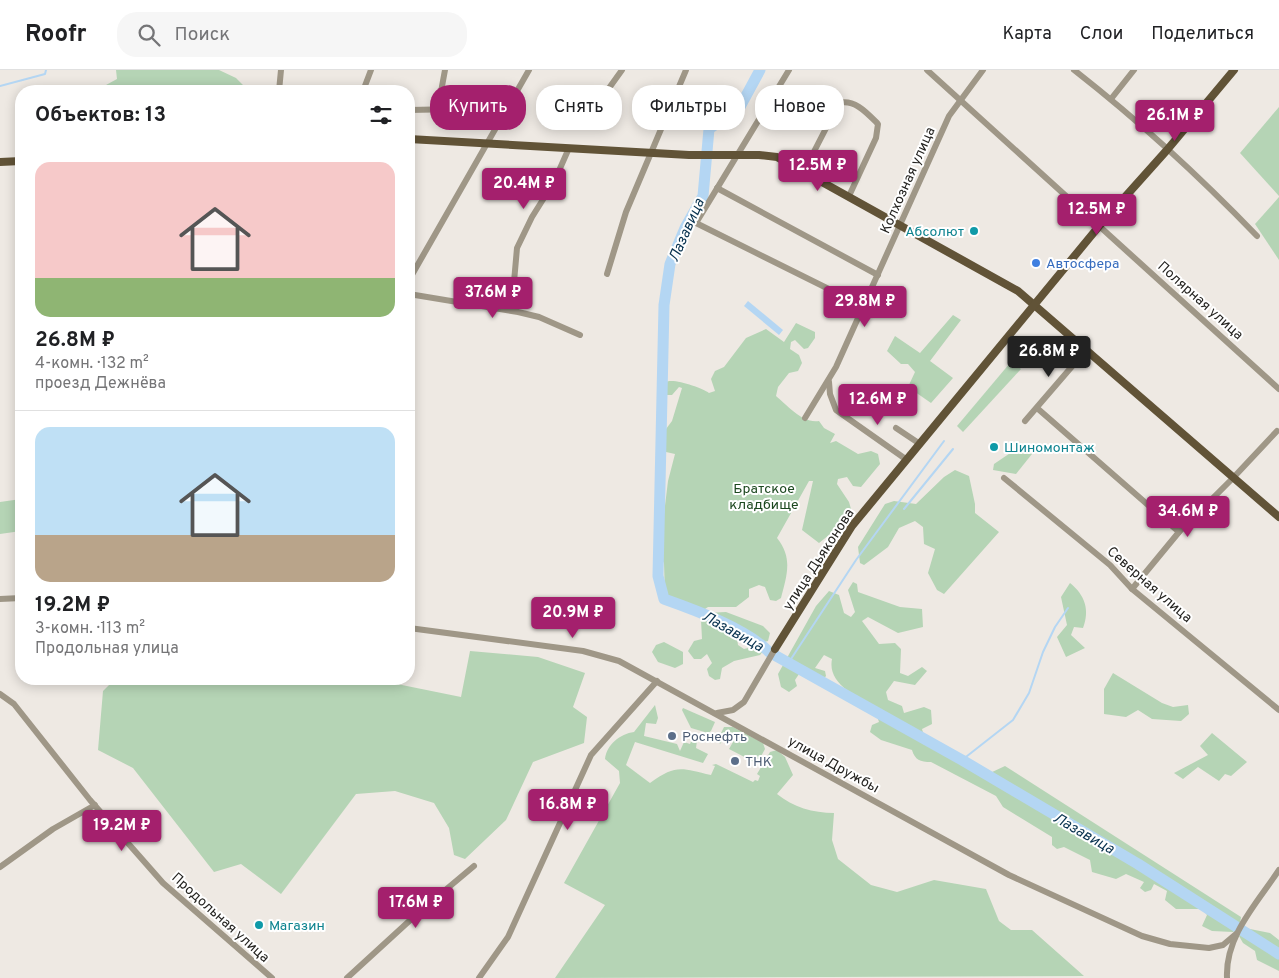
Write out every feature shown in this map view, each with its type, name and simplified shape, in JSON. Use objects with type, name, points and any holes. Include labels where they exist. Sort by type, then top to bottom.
[{"type":"main road","name":"улица Дьяконова","points":[[775,650],[852,526],[1100,225],[1167,150],[1234,70]]},
{"type":"main road","points":[[415,139],[689,155],[737,154],[777,157],[804,170],[900,226],[1018,290],[1279,517]]},
{"type":"main road","points":[[0,162],[15,161]]},
{"type":"street","points":[[280,85],[281,70]]},
{"type":"street","points":[[365,85],[371,70]]},
{"type":"street","points":[[442,85],[445,70]]},
{"type":"street","points":[[521,85],[529,70]]},
{"type":"street","points":[[611,85],[622,70]]},
{"type":"street","points":[[607,274],[626,212],[653,153],[686,70]]},
{"type":"street","points":[[789,70],[696,223],[864,306]]},
{"type":"street","name":"Полярная улица","points":[[927,70],[1279,388]]},
{"type":"street","name":"Колхозная улица","points":[[805,418],[829,380],[949,116],[983,70]]},
{"type":"street","points":[[1074,70],[1111,99],[1257,236]]},
{"type":"street","points":[[1111,99],[1134,70]]},
{"type":"street","points":[[804,170],[839,103],[846,102],[861,108],[878,124],[876,138],[849,196]]},
{"type":"street","points":[[415,110],[430,109]]},
{"type":"street","points":[[415,270],[496,130]]},
{"type":"street","points":[[514,282],[517,248],[532,217],[554,182],[569,148]]},
{"type":"street","points":[[717,188],[878,274]]},
{"type":"street","points":[[415,295],[539,317],[580,335]]},
{"type":"street","points":[[1025,421],[1088,349]]},
{"type":"street","points":[[829,380],[830,394],[836,410],[907,460]]},
{"type":"street","points":[[1037,408],[1179,532]]},
{"type":"street","points":[[896,428],[920,444]]},
{"type":"street","points":[[1132,589],[1179,532],[1234,478],[1277,431]]},
{"type":"street","name":"Северная улица","points":[[1004,478],[1110,565],[1132,589],[1279,710]]},
{"type":"street","points":[[0,599],[15,598]]},
{"type":"street","name":"улица Дружбы","points":[[415,629],[596,653],[619,661],[717,713],[1009,875],[1142,936],[1170,944],[1209,948],[1223,945],[1236,934]]},
{"type":"street","name":"улица Дьяконова","points":[[717,713],[733,710],[744,702],[775,650]]},
{"type":"street","points":[[478,978],[508,937],[591,755],[657,681]]},
{"type":"street","name":"Продольная улица","points":[[0,694],[14,704],[95,806],[163,883],[270,977]]},
{"type":"street","points":[[0,867],[53,829],[95,806]]},
{"type":"street","points":[[347,978],[418,913],[474,866]]},
{"type":"street","points":[[1227,978],[1229,953],[1236,934],[1279,870]]},
{"type":"green space","points":[[116,70],[219,70],[236,78],[243,85],[106,85],[117,79]]},
{"type":"green space","points":[[1279,107],[1279,196],[1240,153]]},
{"type":"green space","points":[[1279,197],[1279,260],[1255,224]]},
{"type":"green space","points":[[953,315],[961,320],[930,361],[953,378],[931,403],[908,387],[915,372],[908,364],[901,364],[887,351],[895,336],[920,353]]},
{"type":"green space","name":"Братское кладбище","points":[[796,323],[815,332],[815,338],[808,348],[804,349],[795,340],[791,342],[790,349],[799,355],[802,363],[798,371],[789,373],[778,387],[776,396],[801,417],[807,420],[819,421],[824,428],[835,434],[830,443],[836,441],[858,454],[871,451],[878,454],[880,464],[861,487],[853,486],[847,477],[838,479],[837,484],[849,502],[851,509],[829,535],[819,543],[802,530],[813,481],[809,481],[777,538],[782,545],[787,560],[787,574],[781,598],[776,601],[770,600],[765,587],[759,585],[749,589],[749,597],[736,607],[708,607],[702,611],[665,595],[664,563],[659,555],[668,481],[675,454],[666,452],[663,447],[666,429],[672,421],[682,388],[679,387],[672,395],[666,395],[664,388],[666,382],[675,381],[694,386],[709,393],[715,391],[711,379],[715,371],[724,367],[746,338],[766,329],[784,342]]},
{"type":"green space","points":[[1010,363],[1015,364],[1021,369],[963,432],[957,426]]},
{"type":"green space","points":[[1022,445],[1032,454],[1016,474],[993,470],[994,464]]},
{"type":"green space","points":[[955,470],[969,476],[975,513],[999,532],[944,594],[937,590],[928,573],[935,549],[924,544],[923,527],[915,521],[899,528],[888,547],[864,565],[860,563],[858,547],[885,504],[894,501],[916,504],[944,477]]},
{"type":"green space","points":[[15,500],[15,532],[0,534],[0,502]]},
{"type":"green space","points":[[853,582],[857,584],[858,592],[900,607],[922,609],[923,627],[898,633],[868,617],[862,621],[879,644],[895,643],[901,649],[900,673],[908,676],[922,667],[927,671],[915,685],[894,681],[886,692],[888,700],[902,706],[904,713],[924,707],[931,710],[932,724],[922,729],[924,736],[990,773],[1005,766],[1241,917],[1240,924],[1233,932],[1212,931],[1202,926],[1207,915],[1202,909],[1176,909],[1165,900],[1167,891],[1154,884],[1151,890],[1145,892],[1140,888],[1144,882],[1126,874],[1116,879],[1092,872],[1090,860],[1064,847],[1057,849],[1052,845],[1052,837],[1003,807],[996,796],[931,762],[919,760],[912,750],[881,740],[870,732],[872,725],[879,722],[874,707],[852,694],[839,682],[834,676],[832,659],[824,655],[815,668],[825,671],[826,676],[821,682],[799,674],[795,680],[797,686],[789,692],[781,687],[778,674],[816,606],[829,591],[839,595],[844,613],[851,617],[855,612],[848,590]]},
{"type":"green space","points":[[1070,583],[1083,598],[1086,609],[1083,628],[1074,627],[1071,635],[1085,648],[1066,657],[1057,637],[1067,625],[1061,597]]},
{"type":"green space","points":[[726,612],[763,626],[770,633],[768,641],[764,642],[743,632],[737,638],[738,645],[744,649],[760,645],[763,651],[760,655],[734,661],[722,668],[720,679],[715,680],[709,676],[707,669],[712,663],[707,654],[701,659],[694,659],[688,651],[694,641],[702,639],[701,620],[706,613]]},
{"type":"green space","points":[[664,642],[683,652],[683,664],[675,668],[658,662],[652,652],[656,645]]},
{"type":"green space","points":[[470,651],[538,657],[585,673],[573,707],[587,717],[584,743],[533,762],[506,820],[465,859],[454,855],[449,828],[434,803],[395,791],[356,794],[281,894],[241,864],[214,872],[133,768],[98,750],[103,691],[109,685],[402,685],[461,697]]},
{"type":"green space","points":[[1113,673],[1162,703],[1173,707],[1188,705],[1189,714],[1181,721],[1152,719],[1138,710],[1126,717],[1104,714],[1104,689]]},
{"type":"green space","points":[[655,705],[658,718],[656,724],[646,723],[644,736],[677,744],[680,751],[684,742],[690,744],[692,739],[697,741],[696,748],[708,754],[703,763],[635,742],[626,765],[650,783],[666,773],[679,769],[711,775],[715,766],[712,765],[716,764],[753,782],[755,780],[758,781],[760,776],[757,774],[770,752],[777,750],[785,757],[793,775],[777,794],[804,808],[818,812],[834,813],[832,840],[838,859],[871,885],[897,892],[934,880],[986,889],[999,921],[1011,930],[1032,930],[1084,976],[555,978],[605,905],[564,883],[620,783],[619,771],[605,759],[606,754],[611,744],[619,737],[634,732]]},
{"type":"green space","points":[[683,708],[715,722],[711,731],[708,733],[691,728],[682,710]]},
{"type":"green space","points":[[724,727],[733,727],[763,743],[765,749],[759,760],[754,762],[729,749],[733,742],[724,738],[720,744],[718,739]]},
{"type":"green space","points":[[1212,733],[1247,762],[1231,776],[1225,774],[1219,781],[1198,767],[1183,779],[1174,773],[1208,755],[1200,746]]},
{"type":"green space","points":[[1245,928],[1270,933],[1279,940],[1279,971],[1257,960],[1255,951],[1243,943],[1239,936]]},
{"type":"water","points":[[748,301],[783,330],[779,335],[744,306]]},
{"type":"waterway","points":[[0,86],[45,74],[46,70]]},
{"type":"waterway","name":"Лазавица","points":[[760,70],[740,107],[709,129],[703,196],[685,228],[670,264],[664,305],[658,576],[664,599],[720,621],[748,636],[769,652],[962,760],[1138,864],[1279,954]]},
{"type":"waterway","points":[[789,662],[856,560],[944,441]]},
{"type":"waterway","points":[[904,509],[953,449]]},
{"type":"waterway","points":[[962,760],[1013,720],[1029,693],[1043,652],[1055,627],[1068,608]]},
{"type":"place","name":"Абсолют","points":[[974,231]]},
{"type":"place","name":"Автосфера","points":[[1036,263]]},
{"type":"place","name":"Шиномонтаж","points":[[994,447]]},
{"type":"place","name":"Роснефть","points":[[672,736]]},
{"type":"place","name":"ТНК","points":[[735,761]]},
{"type":"place","name":"Магазин","points":[[259,925]]}]
